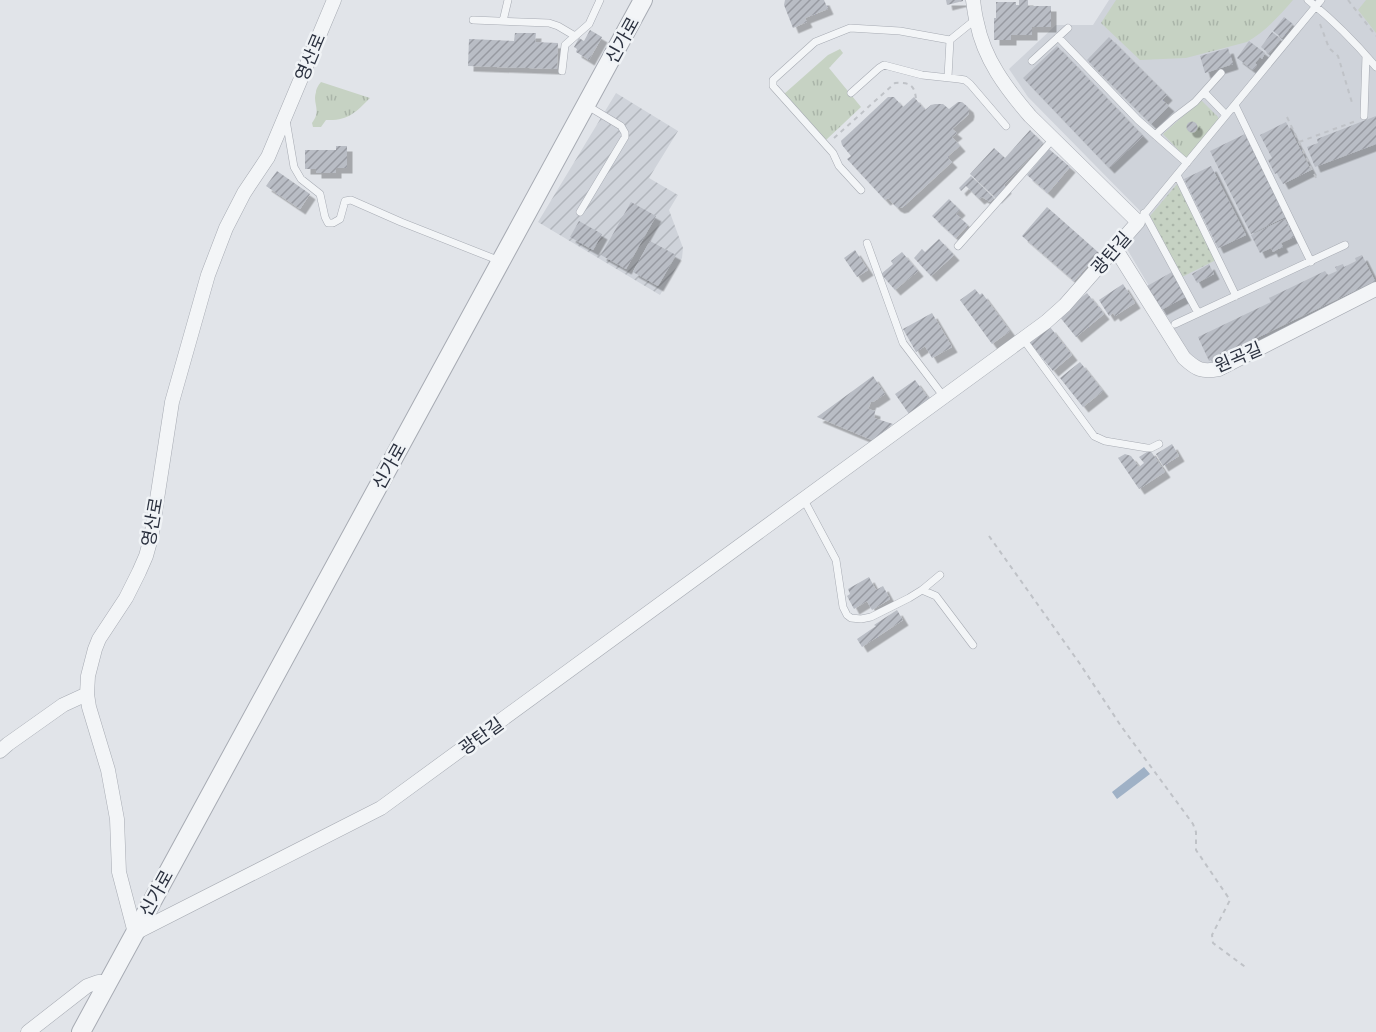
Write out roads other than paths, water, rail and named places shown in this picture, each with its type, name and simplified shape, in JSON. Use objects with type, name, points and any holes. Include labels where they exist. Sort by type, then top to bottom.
[{"type":"street","name":"영산로","points":[[135,933],[119,872],[117,819],[108,770],[89,707],[87,694],[90,665],[99,639],[126,598],[146,556],[151,538],[172,402],[208,275],[226,228],[244,193],[268,157],[334,0]]},
{"type":"street","name":"신가로","points":[[81,1032],[643,0]]},
{"type":"street","name":"광탄길","points":[[135,933],[381,808],[1023,339],[1065,305],[1141,217],[1053,139],[1030,116],[1002,80],[991,63],[982,40],[973,0]]},
{"type":"street","name":"원곡길","points":[[1115,248],[1184,358],[1192,366],[1201,370],[1220,369],[1376,289]]},
{"type":"street","points":[[0,751],[63,705],[87,694]]},
{"type":"street","points":[[28,1032],[87,986],[98,982],[108,982]]},
{"type":"lane","points":[[503,21],[508,0]]},
{"type":"lane","points":[[562,71],[565,45],[589,24],[600,0]]},
{"type":"lane","points":[[1308,0],[1315,8],[1333,20],[1376,67]]},
{"type":"lane","points":[[1198,314],[1141,217],[1321,0]]},
{"type":"lane","points":[[948,77],[950,40],[976,19]]},
{"type":"lane","points":[[473,20],[549,23],[575,36]]},
{"type":"lane","points":[[861,190],[839,166],[833,153],[773,86],[773,80],[815,42],[850,28],[900,31],[950,40]]},
{"type":"lane","points":[[1032,61],[1068,28]]},
{"type":"lane","points":[[1058,37],[1134,115],[1186,163]]},
{"type":"lane","points":[[1361,118],[1366,56]]},
{"type":"lane","points":[[851,93],[884,65],[922,75],[963,80],[970,84],[1006,126]]},
{"type":"lane","points":[[1155,135],[1195,102],[1221,73]]},
{"type":"lane","points":[[1203,92],[1226,115]]},
{"type":"lane","points":[[580,212],[625,137],[621,126],[586,105]]},
{"type":"lane","points":[[1235,105],[1311,262]]},
{"type":"lane","points":[[285,115],[294,167],[302,179],[320,194],[328,223],[340,219],[345,201],[351,200],[501,261]]},
{"type":"lane","points":[[958,246],[1053,139]]},
{"type":"lane","points":[[1177,174],[1236,296]]},
{"type":"lane","points":[[867,243],[903,343],[944,397]]},
{"type":"lane","points":[[1175,324],[1345,245]]},
{"type":"lane","points":[[1023,339],[1094,436],[1101,440],[1147,448],[1159,444]]},
{"type":"lane","points":[[804,500],[836,560],[843,607],[851,618],[871,617],[909,598],[940,575]]},
{"type":"lane","points":[[922,590],[936,596],[973,645]]},
{"type":"water","points":[[1144,767],[1150,774],[1117,799],[1112,792]]}]
